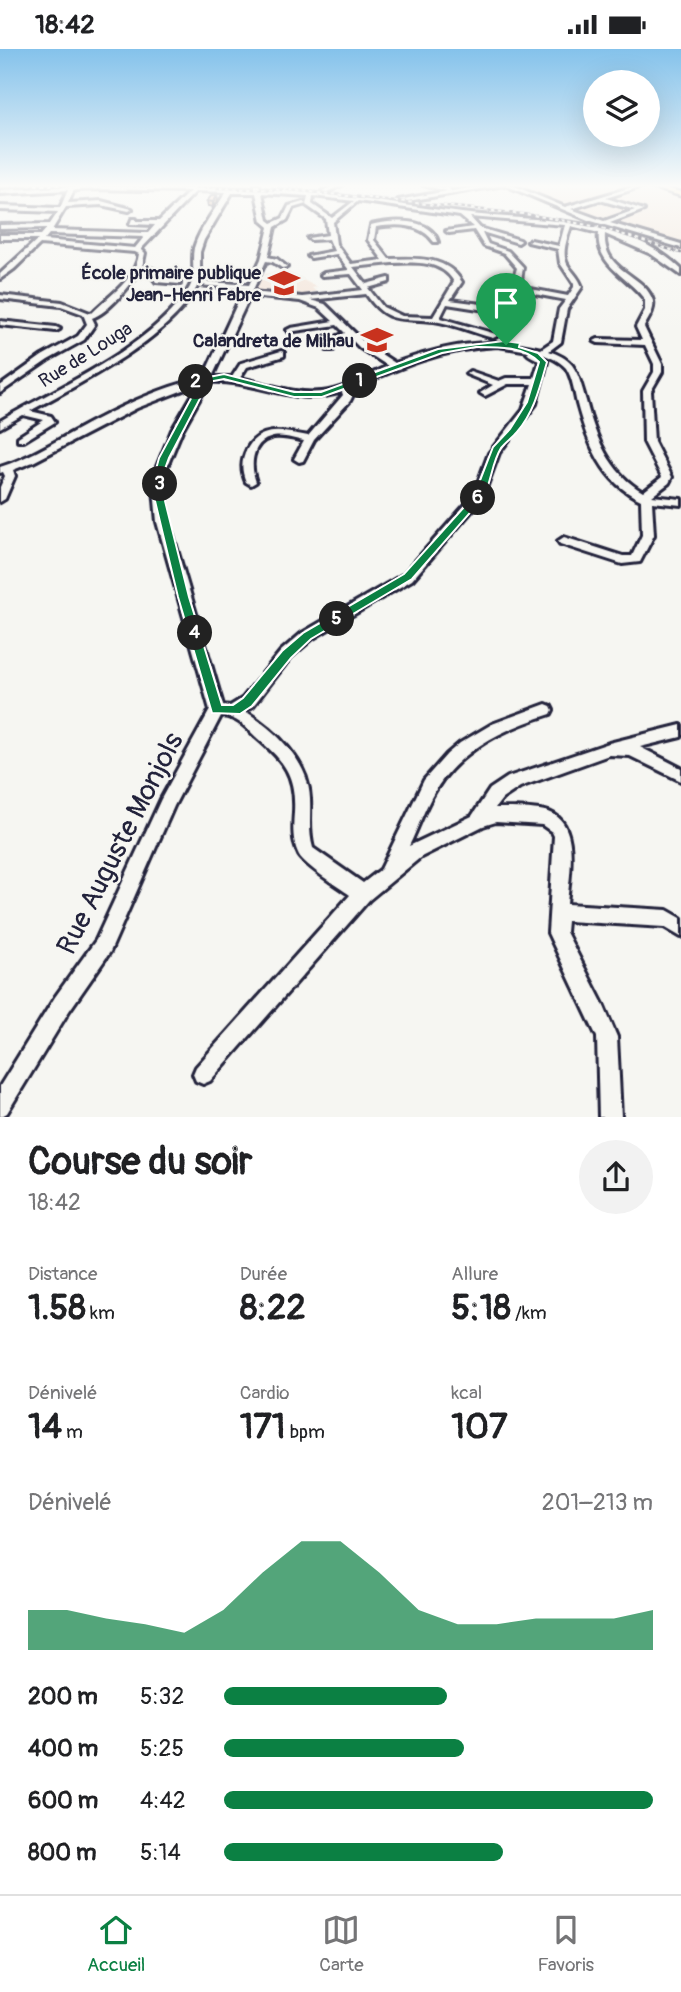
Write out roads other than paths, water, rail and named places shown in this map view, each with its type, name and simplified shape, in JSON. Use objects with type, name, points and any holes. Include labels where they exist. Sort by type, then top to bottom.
[{"type":"street","points":[[0,237],[32,235]]},
{"type":"street","points":[[0,277],[44,235]]},
{"type":"street","points":[[1,297],[69,306],[89,316],[96,314],[132,278],[142,259],[142,253],[136,250],[92,247],[72,250],[73,246],[47,235]]},
{"type":"street","points":[[132,235],[148,235]]},
{"type":"street","points":[[136,250],[148,235]]},
{"type":"street","points":[[204,235],[198,248],[196,283],[305,300],[327,309],[373,354],[394,366]]},
{"type":"street","points":[[0,499],[10,476],[4,469],[35,458],[90,427],[196,387],[213,375],[241,303],[250,291],[264,259],[270,235]]},
{"type":"street","points":[[371,235],[371,240],[387,261]]},
{"type":"street","points":[[431,235],[436,241]]},
{"type":"street","points":[[446,302],[498,310],[508,309],[521,268],[506,252],[485,245],[481,235]]},
{"type":"street","points":[[497,235],[518,241]]},
{"type":"street","points":[[542,351],[557,342],[560,317],[568,298],[579,283],[562,262],[561,248],[565,235]]},
{"type":"street","points":[[601,235],[603,246],[614,268],[649,300],[649,310],[640,327],[658,364],[658,372],[647,391],[649,442],[667,477],[645,498]]},
{"type":"street","points":[[618,235],[669,261],[681,273]]},
{"type":"street","points":[[637,235],[681,246]]},
{"type":"street","points":[[311,238],[330,237],[380,309],[390,315],[416,320],[436,320],[491,341],[542,351],[570,367],[601,456],[624,488],[645,498],[681,502]]},
{"type":"street","points":[[531,242],[561,248]]},
{"type":"street","points":[[311,256],[338,252]]},
{"type":"street","points":[[264,259],[275,260],[284,267]]},
{"type":"street","points":[[324,275],[387,261],[422,261],[452,271],[458,282],[436,320]]},
{"type":"street","points":[[137,269],[151,270],[159,280],[177,282]]},
{"type":"street","points":[[0,270],[9,270]]},
{"type":"street","points":[[298,309],[305,300],[365,289],[386,280]]},
{"type":"street","name":"Rue de Louga","points":[[0,425],[98,369],[139,341],[178,307],[196,283]]},
{"type":"street","points":[[516,288],[568,298]]},
{"type":"street","points":[[0,390],[45,358],[81,338],[90,327],[89,316]]},
{"type":"street","points":[[291,330],[339,322]]},
{"type":"street","points":[[0,323],[56,329]]},
{"type":"street","points":[[0,330],[10,324]]},
{"type":"street","points":[[330,348],[329,343],[350,334]]},
{"type":"street","points":[[213,375],[303,395],[322,395],[394,366],[441,351],[491,341]]},
{"type":"street","points":[[598,341],[647,343]]},
{"type":"street","points":[[196,387],[164,458],[159,489],[163,522],[217,710],[236,710],[248,702],[286,655],[307,636],[408,577],[478,497],[498,447],[525,415],[543,360],[536,354],[510,345]]},
{"type":"street","points":[[236,378],[244,365],[281,354]]},
{"type":"street","points":[[470,374],[499,384]]},
{"type":"street","points":[[485,393],[499,384],[514,380],[538,381]]},
{"type":"street","points":[[299,459],[310,439],[345,401],[348,395],[343,388]]},
{"type":"street","points":[[21,412],[48,418],[50,422],[21,439]]},
{"type":"street","points":[[251,482],[246,472],[254,442],[271,433],[310,439]]},
{"type":"street","points":[[564,541],[622,560],[636,559],[648,535],[645,498]]},
{"type":"street","name":"Rue Auguste Monjols","points":[[0,1106],[62,1004],[103,946],[167,804],[217,710]]},
{"type":"street","points":[[236,710],[289,756],[295,767],[303,799],[302,842],[307,853],[363,894]]},
{"type":"street","points":[[380,880],[402,848],[430,784],[445,765],[461,749],[496,730],[521,717],[547,710]]},
{"type":"street","points":[[478,821],[496,794],[514,782],[609,749],[681,731]]},
{"type":"street","points":[[609,749],[632,750],[681,775]]},
{"type":"street","points":[[203,1074],[363,894],[415,852],[496,815],[545,818],[558,827],[562,836],[557,933],[607,1037],[610,1117]]},
{"type":"street","points":[[559,912],[655,917],[667,919],[681,928]]},
{"type":"railway","points":[[624,235],[681,253]]},
{"type":"place","name":"École primaire publique Jean-Henri Fabre","points":[[284,283]]},
{"type":"place","name":"Calandreta de Milhau","points":[[377,340]]}]
